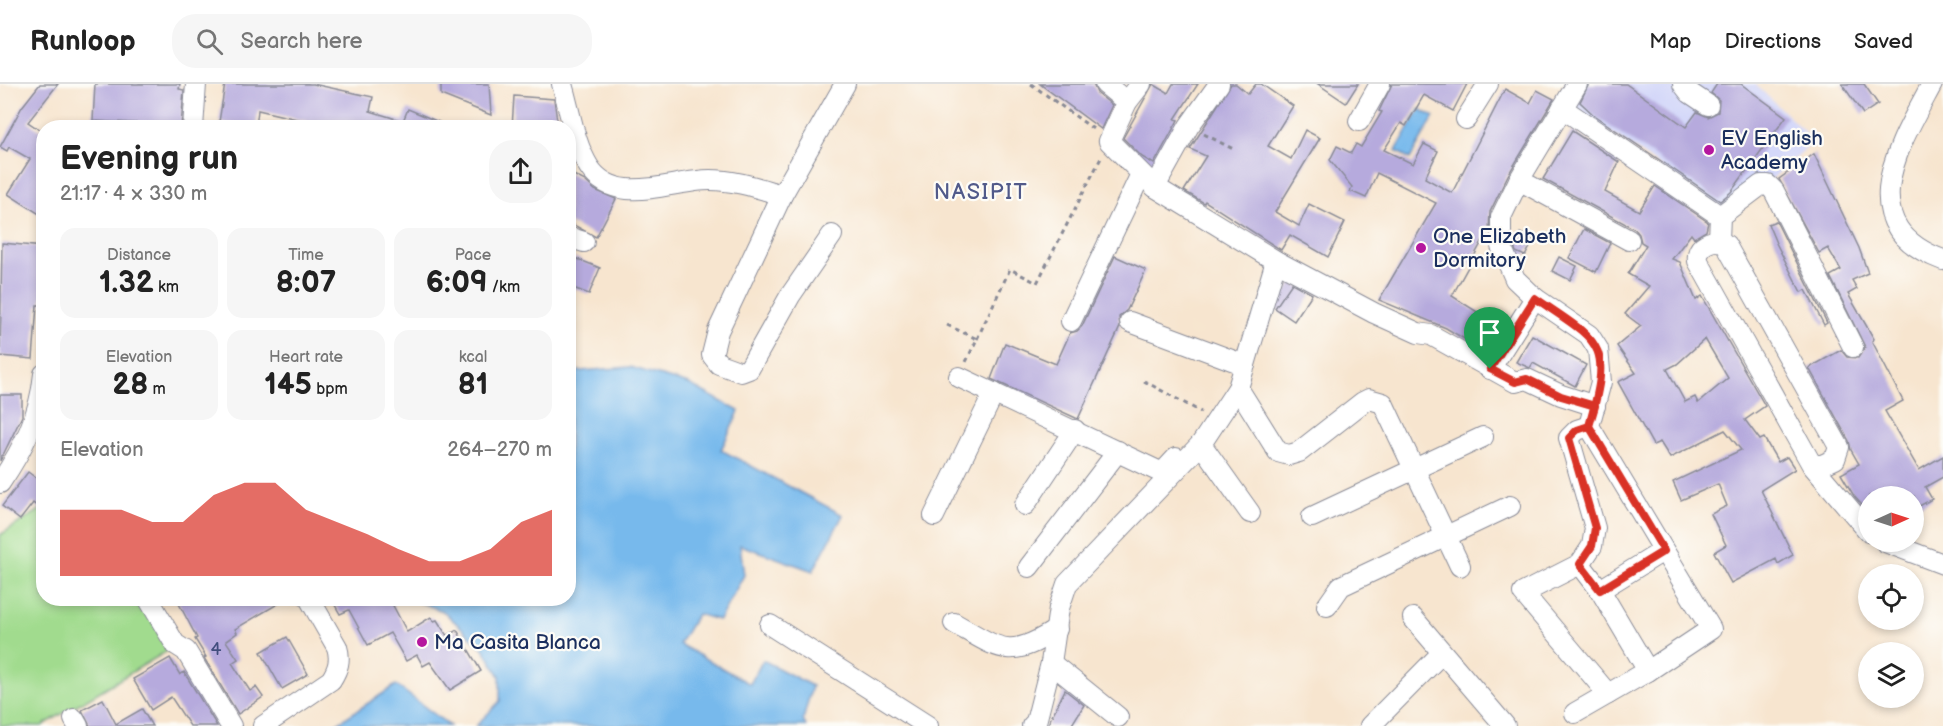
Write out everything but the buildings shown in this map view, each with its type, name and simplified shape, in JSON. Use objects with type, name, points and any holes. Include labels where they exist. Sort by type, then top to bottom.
[{"type":"street","points":[[194,120],[196,84]]},
{"type":"street","points":[[562,84],[572,120]]},
{"type":"street","points":[[832,235],[790,296],[749,369],[741,372],[719,364],[712,355],[718,331],[782,195],[845,84]]},
{"type":"street","points":[[1105,84],[1128,102]]},
{"type":"street","points":[[1140,84],[1128,102],[1109,141],[1148,180],[1276,261],[1374,313],[1418,333],[1431,335],[1515,382],[1527,379],[1561,396],[1595,406]]},
{"type":"street","points":[[1359,122],[1380,84]]},
{"type":"street","points":[[1466,119],[1488,84]]},
{"type":"street","points":[[1575,713],[1711,629],[1589,426],[1601,382],[1598,349],[1589,335],[1535,298],[1515,279],[1501,246],[1500,217],[1519,180],[1577,84]]},
{"type":"street","points":[[1683,84],[1690,93],[1708,105]]},
{"type":"street","points":[[1932,84],[1898,148],[1889,185],[1889,210],[1903,236],[1925,253],[1943,260]]},
{"type":"street","points":[[1071,321],[1148,180],[1189,126],[1217,94]]},
{"type":"street","points":[[1562,108],[1720,216]]},
{"type":"street","points":[[576,133],[590,167],[606,184],[626,189],[643,189],[711,180],[741,183],[782,195]]},
{"type":"street","points":[[1519,180],[1629,240]]},
{"type":"street","points":[[1720,216],[1761,186],[1768,185],[1774,191],[1853,347]]},
{"type":"street","points":[[1719,240],[1720,216]]},
{"type":"street","points":[[1719,240],[1702,246],[1697,254],[1698,261],[1812,465],[1858,519]]},
{"type":"street","points":[[1719,240],[1726,245],[1839,447],[1835,459],[1822,465],[1812,465]]},
{"type":"street","points":[[1032,726],[1036,722],[1051,663],[1059,608],[1067,584],[1210,432],[1238,388],[1276,261]]},
{"type":"street","points":[[1490,369],[1535,298]]},
{"type":"street","points":[[1130,322],[1245,365]]},
{"type":"street","points":[[959,377],[1161,471],[1197,437],[1210,432]]},
{"type":"street","points":[[1238,388],[1278,452],[1288,456],[1299,452],[1363,402],[1369,399],[1383,403],[1460,566]]},
{"type":"street","points":[[934,516],[994,393]]},
{"type":"street","points":[[0,483],[19,455],[32,428],[36,410]]},
{"type":"street","points":[[1589,426],[1577,430],[1569,438],[1595,528],[1592,546],[1580,564],[1523,592],[1608,694]]},
{"type":"street","points":[[1025,505],[1075,430]]},
{"type":"street","points":[[1210,432],[1250,513]]},
{"type":"street","points":[[1312,518],[1484,437]]},
{"type":"street","points":[[1029,567],[1118,451]]},
{"type":"street","points":[[1327,606],[1341,586],[1510,506]]},
{"type":"street","points":[[1600,590],[1664,551]]},
{"type":"street","points":[[1911,552],[1943,564]]},
{"type":"street","points":[[1580,564],[1600,590],[1648,670]]},
{"type":"street","points":[[153,606],[175,644],[186,651],[231,726]]},
{"type":"street","points":[[263,726],[332,680],[338,669],[340,656],[337,647],[314,606]]},
{"type":"street","points":[[1413,618],[1504,726]]},
{"type":"street","points":[[954,623],[998,648],[1015,650],[1057,629]]},
{"type":"street","points":[[770,625],[928,726]]},
{"type":"street","points":[[1370,726],[1441,654]]},
{"type":"street","points":[[1051,663],[1118,717]]},
{"type":"path","points":[[959,377],[1010,269],[1037,284],[1109,141],[1031,84]]},
{"type":"path","points":[[1189,126],[1235,150]]},
{"type":"path","points":[[947,325],[977,339]]},
{"type":"path","points":[[1144,381],[1210,432]]},
{"type":"shaded area","points":[[1579,84],[1755,84],[1814,141],[1732,215],[1566,102]]},
{"type":"green space","points":[[36,512],[36,606],[143,606],[169,650],[42,726],[0,726],[0,535]]},
{"type":"water","points":[[1420,109],[1434,117],[1410,159],[1396,151]]},
{"type":"water","points":[[630,367],[689,384],[739,411],[721,450],[843,515],[813,571],[740,545],[744,575],[719,620],[697,614],[679,644],[750,684],[763,660],[812,686],[803,720],[806,726],[476,726],[500,701],[500,676],[483,648],[443,611],[430,606],[576,606],[576,371]]},
{"type":"water","points":[[396,685],[450,726],[333,726]]},
{"type":"place","name":"EV English Academy","points":[[1709,150]]},
{"type":"place","name":"One Elizabeth Dormitory","points":[[1421,248]]},
{"type":"place","name":"Ma Casita Blanca","points":[[422,642]]},
{"type":"district","name":"NASIPIT","points":[[981,192]]},
{"type":"route","points":[[1490,369],[1515,382],[1527,379],[1561,396],[1595,406],[1589,426],[1577,430],[1569,438],[1595,528],[1592,546],[1580,564],[1600,590],[1664,551],[1589,426],[1595,406],[1601,382],[1598,349],[1589,335],[1535,298],[1490,369]]}]
